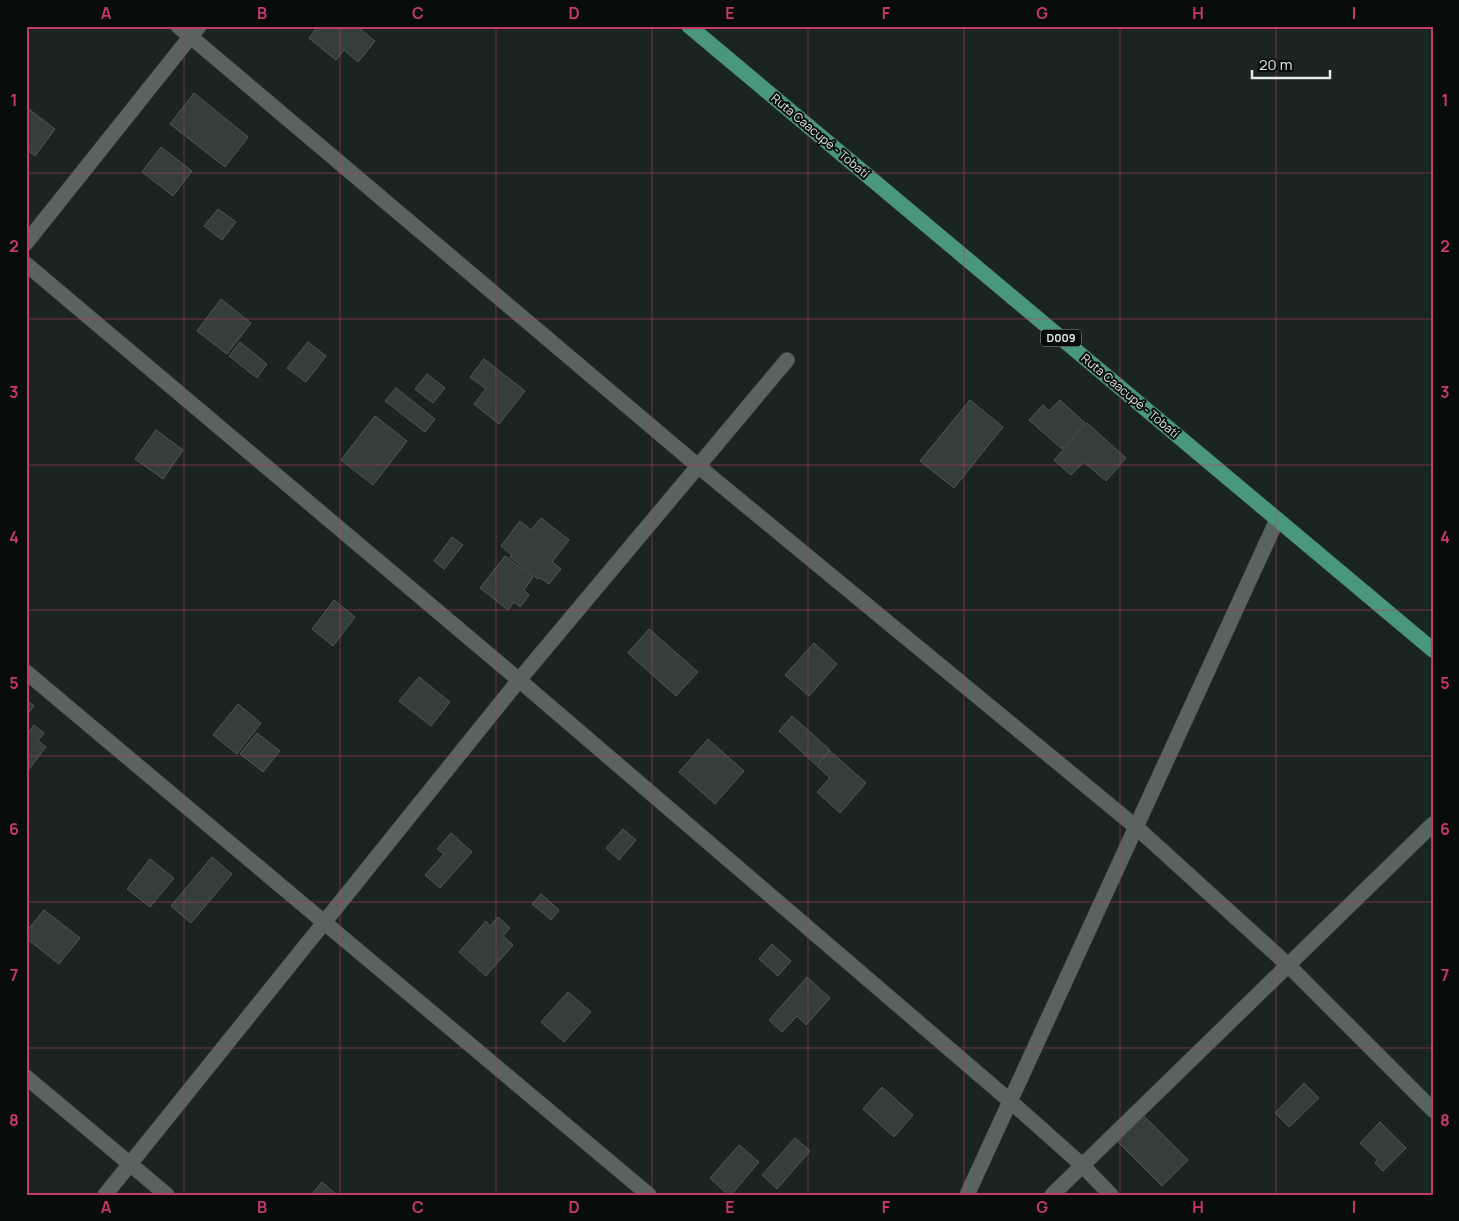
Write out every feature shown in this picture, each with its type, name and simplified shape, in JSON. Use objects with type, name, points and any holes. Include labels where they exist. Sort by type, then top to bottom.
[{"type":"main road","name":"Ruta Caacupé - Tobatí","points":[[689,26],[1433,650]]},
{"type":"street","points":[[178,26],[195,32],[698,466],[1136,827],[1288,965],[1433,1110]]},
{"type":"street","points":[[26,243],[195,32]]},
{"type":"street","points":[[26,264],[519,680],[1010,1101],[1082,1165],[1112,1195]]},
{"type":"street","points":[[105,1195],[519,680],[787,360]]},
{"type":"street","points":[[967,1195],[1277,520]]},
{"type":"street","points":[[26,672],[649,1195]]},
{"type":"street","points":[[1052,1195],[1433,824]]},
{"type":"street","points":[[26,1077],[167,1195]]},
{"type":"building","points":[[318,26],[364,26],[361,30],[375,41],[358,62],[344,50],[336,60],[309,38]]},
{"type":"building","points":[[194,93],[248,137],[225,167],[170,124]]},
{"type":"building","points":[[26,107],[55,129],[35,156],[26,149]]},
{"type":"building","points":[[161,147],[192,171],[173,196],[142,172]]},
{"type":"building","points":[[218,209],[236,222],[222,240],[204,226]]},
{"type":"building","points":[[221,299],[251,323],[227,354],[197,331]]},
{"type":"building","points":[[240,342],[267,364],[257,378],[229,356]]},
{"type":"building","points":[[308,342],[326,356],[306,382],[287,368]]},
{"type":"building","points":[[484,359],[525,391],[499,424],[474,404],[486,389],[470,377]]},
{"type":"building","points":[[427,374],[445,388],[433,403],[415,389]]},
{"type":"building","points":[[396,388],[435,419],[425,432],[385,401]]},
{"type":"building","points":[[970,400],[1003,427],[954,488],[920,461]]},
{"type":"building","points":[[1060,400],[1085,423],[1062,449],[1029,420],[1043,405],[1049,411]]},
{"type":"building","points":[[375,416],[407,441],[373,485],[341,460]]},
{"type":"building","points":[[1087,423],[1126,458],[1106,481],[1084,462],[1071,475],[1054,460]]},
{"type":"building","points":[[156,430],[183,450],[163,479],[135,459]]},
{"type":"building","points":[[541,518],[569,540],[552,562],[561,569],[549,584],[540,578],[538,579],[510,557],[512,555],[501,546],[520,521],[531,530]]},
{"type":"building","points":[[452,537],[463,545],[444,569],[434,561]]},
{"type":"building","points":[[505,556],[533,577],[524,590],[529,595],[520,607],[514,602],[508,610],[480,588]]},
{"type":"building","points":[[334,600],[355,617],[333,646],[312,629]]},
{"type":"building","points":[[649,629],[698,672],[676,696],[628,653]]},
{"type":"building","points":[[814,643],[837,664],[809,696],[785,675]]},
{"type":"building","points":[[419,677],[450,702],[431,726],[399,701]]},
{"type":"building","points":[[26,699],[34,706],[26,716]]},
{"type":"building","points":[[238,704],[261,723],[237,754],[213,735]]},
{"type":"building","points":[[792,716],[830,750],[816,765],[779,731]]},
{"type":"building","points":[[34,725],[44,733],[38,741],[46,747],[26,773],[26,732],[28,733]]},
{"type":"building","points":[[257,733],[280,751],[263,772],[240,754]]},
{"type":"building","points":[[708,739],[744,771],[715,804],[679,772]]},
{"type":"building","points":[[830,751],[866,783],[840,813],[817,792],[830,778],[817,766]]},
{"type":"building","points":[[623,829],[636,840],[619,860],[606,848]]},
{"type":"building","points":[[451,833],[472,852],[440,888],[425,875],[444,854],[437,849]]},
{"type":"building","points":[[212,857],[232,874],[191,923],[171,906]]},
{"type":"building","points":[[150,859],[174,878],[150,907],[127,889]]},
{"type":"building","points":[[541,894],[559,910],[551,920],[532,904]]},
{"type":"building","points":[[44,910],[80,938],[59,964],[26,938],[26,932]]},
{"type":"building","points":[[498,917],[510,928],[503,936],[513,945],[486,976],[459,952],[486,921],[490,926]]},
{"type":"building","points":[[772,944],[791,961],[778,976],[759,959]]},
{"type":"building","points":[[807,977],[830,998],[806,1025],[797,1016],[782,1032],[769,1020]]},
{"type":"building","points":[[568,992],[591,1012],[564,1042],[541,1022]]},
{"type":"building","points":[[1304,1083],[1319,1098],[1289,1127],[1275,1113]]},
{"type":"building","points":[[882,1087],[913,1115],[894,1137],[863,1109]]},
{"type":"building","points":[[1142,1114],[1188,1160],[1162,1186],[1116,1140]]},
{"type":"building","points":[[1380,1122],[1406,1148],[1383,1171],[1375,1163],[1378,1160],[1360,1143]]},
{"type":"building","points":[[795,1138],[810,1151],[777,1189],[762,1175]]},
{"type":"building","points":[[739,1145],[759,1162],[731,1195],[728,1195],[710,1178]]},
{"type":"building","points":[[322,1182],[336,1194],[336,1195],[311,1195]]}]
